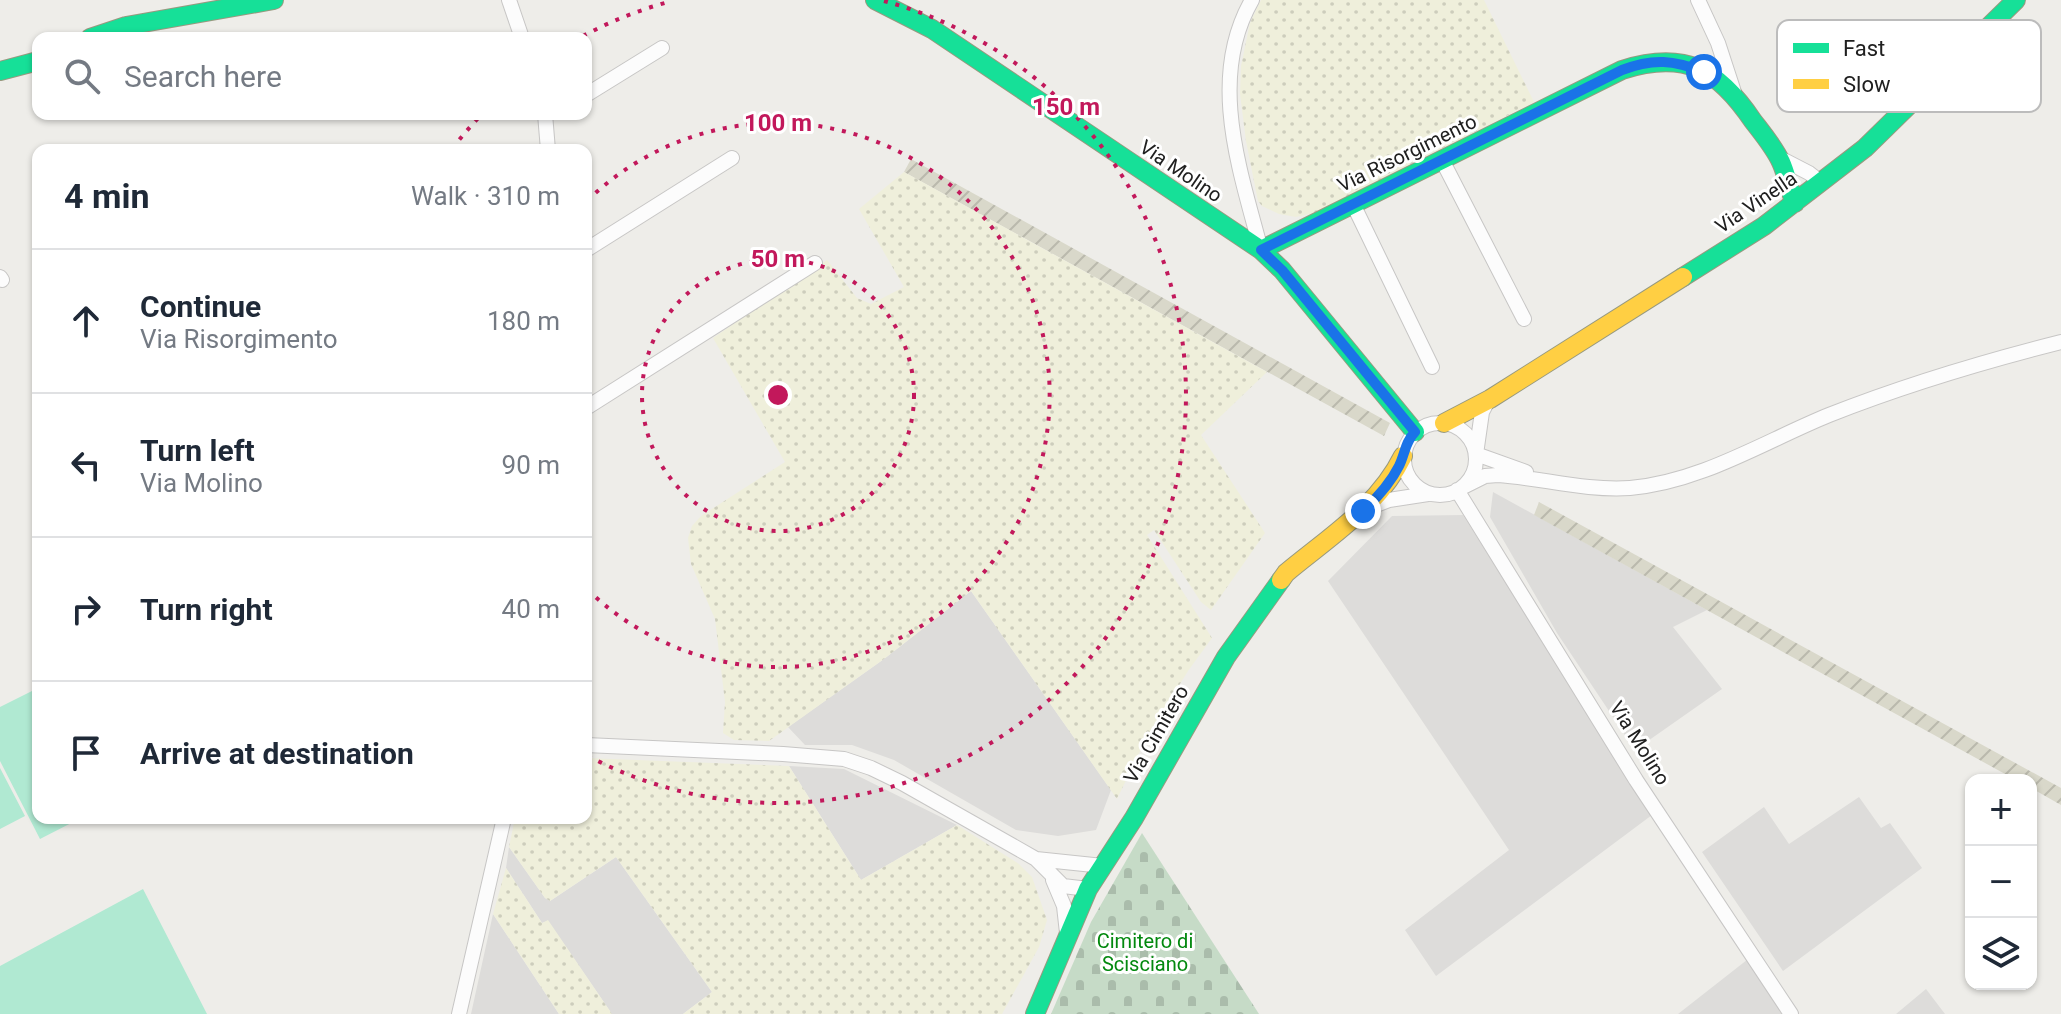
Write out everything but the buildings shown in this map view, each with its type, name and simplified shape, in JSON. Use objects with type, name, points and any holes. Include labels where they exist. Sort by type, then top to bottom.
[{"type":"street","points":[[108,32],[240,2],[274,0]]},
{"type":"street","points":[[509,0],[520,32]]},
{"type":"street","name":"Via Molino","points":[[875,0],[932,29],[1261,250],[1282,270],[1415,432]]},
{"type":"street","points":[[1252,0],[1238,28],[1231,58],[1229,91],[1238,162],[1261,250]]},
{"type":"street","points":[[1698,0],[1718,43],[1735,95]]},
{"type":"street","name":"Via Vinella","points":[[1996,20],[2016,0]]},
{"type":"street","points":[[592,91],[662,48]]},
{"type":"street","name":"Via Risorgimento","points":[[1261,250],[1643,62],[1663,60],[1682,63],[1722,82],[1735,95],[1780,158],[1787,187],[1795,203]]},
{"type":"street","points":[[0,71],[32,63]]},
{"type":"street","name":"Via Vinella","points":[[1444,423],[1490,399],[1764,226],[1865,148],[1902,112]]},
{"type":"street","points":[[548,144],[549,120]]},
{"type":"street","points":[[592,246],[732,158]]},
{"type":"street","points":[[1780,158],[1822,183]]},
{"type":"street","points":[[1442,160],[1524,319]]},
{"type":"street","points":[[1353,204],[1432,367]]},
{"type":"street","points":[[592,404],[815,263]]},
{"type":"street","points":[[1363,511],[1389,500],[1441,495],[1485,476],[1498,475],[1592,488],[1632,488],[1667,481],[1701,471],[1900,388],[2061,342]]},
{"type":"street","points":[[1460,488],[1476,466],[1482,412],[1490,399]]},
{"type":"street","points":[[1429,494],[1409,479],[1404,468],[1406,445],[1415,432],[1432,423],[1444,423],[1465,433],[1476,454]]},
{"type":"street","points":[[1476,454],[1554,483]]},
{"type":"street","name":"Via Cimitero","points":[[1035,1014],[1088,889],[1134,818],[1226,657],[1286,573],[1363,511],[1386,488],[1403,456]]},
{"type":"street","name":"Via Molino","points":[[1460,488],[1636,780],[1791,1014]]},
{"type":"street","points":[[592,745],[844,759],[902,783],[1036,859],[1063,886],[1088,889]]},
{"type":"street","points":[[459,1014],[503,824]]},
{"type":"street","points":[[1036,859],[1103,866]]},
{"type":"street","points":[[1051,876],[1064,906],[1068,940]]},
{"type":"shaded area","points":[[911,159],[1390,423],[1384,436],[904,172]]},
{"type":"shaded area","points":[[1493,492],[1707,610],[1673,627],[1722,689],[1635,750],[1557,633],[1490,517]]},
{"type":"shaded area","points":[[1539,502],[2035,774],[2005,774],[1534,515]]},
{"type":"shaded area","points":[[1463,515],[1652,815],[1436,976],[1405,930],[1509,850],[1328,581],[1392,516]]},
{"type":"shaded area","points":[[971,591],[1111,790],[1096,830],[1058,836],[1016,830],[894,760],[852,745],[805,745],[788,727],[884,659]]},
{"type":"shaded area","points":[[789,766],[844,769],[957,825],[861,880]]},
{"type":"shaded area","points":[[2037,775],[2061,788],[2061,805],[2037,791]]},
{"type":"shaded area","points":[[1859,797],[1881,828],[1890,823],[1922,868],[1783,971],[1702,852],[1764,807],[1789,844]]},
{"type":"shaded area","points":[[509,847],[550,901],[616,857],[712,992],[683,1014],[612,1014],[548,921],[542,923],[506,868]]},
{"type":"shaded area","points":[[493,914],[559,1014],[471,1014]]},
{"type":"shaded area","points":[[1752,956],[1791,1014],[1678,1014]]},
{"type":"shaded area","points":[[1926,989],[1945,1014],[1896,1014]]},
{"type":"green space","points":[[1261,0],[1484,0],[1534,102],[1314,213],[1296,217],[1279,214],[1258,201],[1240,94],[1241,66],[1250,23]]},
{"type":"green space","points":[[904,172],[1267,372],[1201,435],[1265,533],[1211,610],[1201,602],[1154,530],[1147,535],[1212,638],[1147,737],[1117,799],[971,591],[884,659],[769,741],[734,740],[723,733],[725,702],[715,619],[691,564],[688,538],[692,526],[701,516],[785,462],[713,338],[827,260],[857,298],[871,304],[904,287],[859,209]]},
{"type":"green space","points":[[32,691],[32,823],[0,761],[0,707]]},
{"type":"green space","points":[[592,758],[789,766],[861,880],[957,825],[1019,864],[1032,877],[1047,920],[1039,947],[1002,1014],[683,1014],[712,992],[616,857],[550,901],[509,847],[514,824],[592,824]]},
{"type":"green space","points":[[0,768],[25,816],[0,829]]},
{"type":"green space","points":[[32,824],[69,824],[40,839]]},
{"type":"green space","name":"Cimitero di Scisciano","points":[[1142,833],[1259,1014],[1051,1014],[1091,922]]},
{"type":"green space","points":[[506,868],[542,923],[548,920],[612,1014],[559,1014],[493,914]]},
{"type":"green space","points":[[143,889],[207,1014],[0,1014],[0,966]]},
{"type":"traffic: fast","points":[[108,32],[126,26],[274,0]]},
{"type":"traffic: fast","points":[[875,0],[932,29],[1261,250],[1282,270],[1415,432]]},
{"type":"traffic: fast","points":[[1996,20],[2016,0]]},
{"type":"traffic: fast","points":[[1261,250],[1622,70],[1664,62],[1698,68],[1727,88],[1775,151],[1795,203]]},
{"type":"traffic: fast","points":[[0,71],[32,63]]},
{"type":"traffic: fast","points":[[1683,277],[1764,226],[1865,148],[1902,112]]},
{"type":"traffic: fast","points":[[1035,1014],[1088,889],[1134,818],[1226,657],[1281,580]]},
{"type":"traffic: slow","points":[[1444,423],[1490,399],[1683,277]]},
{"type":"traffic: slow","points":[[1281,580],[1366,506],[1393,474],[1403,456]]},
{"type":"route","points":[[1363,511],[1386,488],[1415,432],[1282,270],[1261,250],[1622,70],[1643,62],[1663,60],[1682,63],[1704,72]]}]
